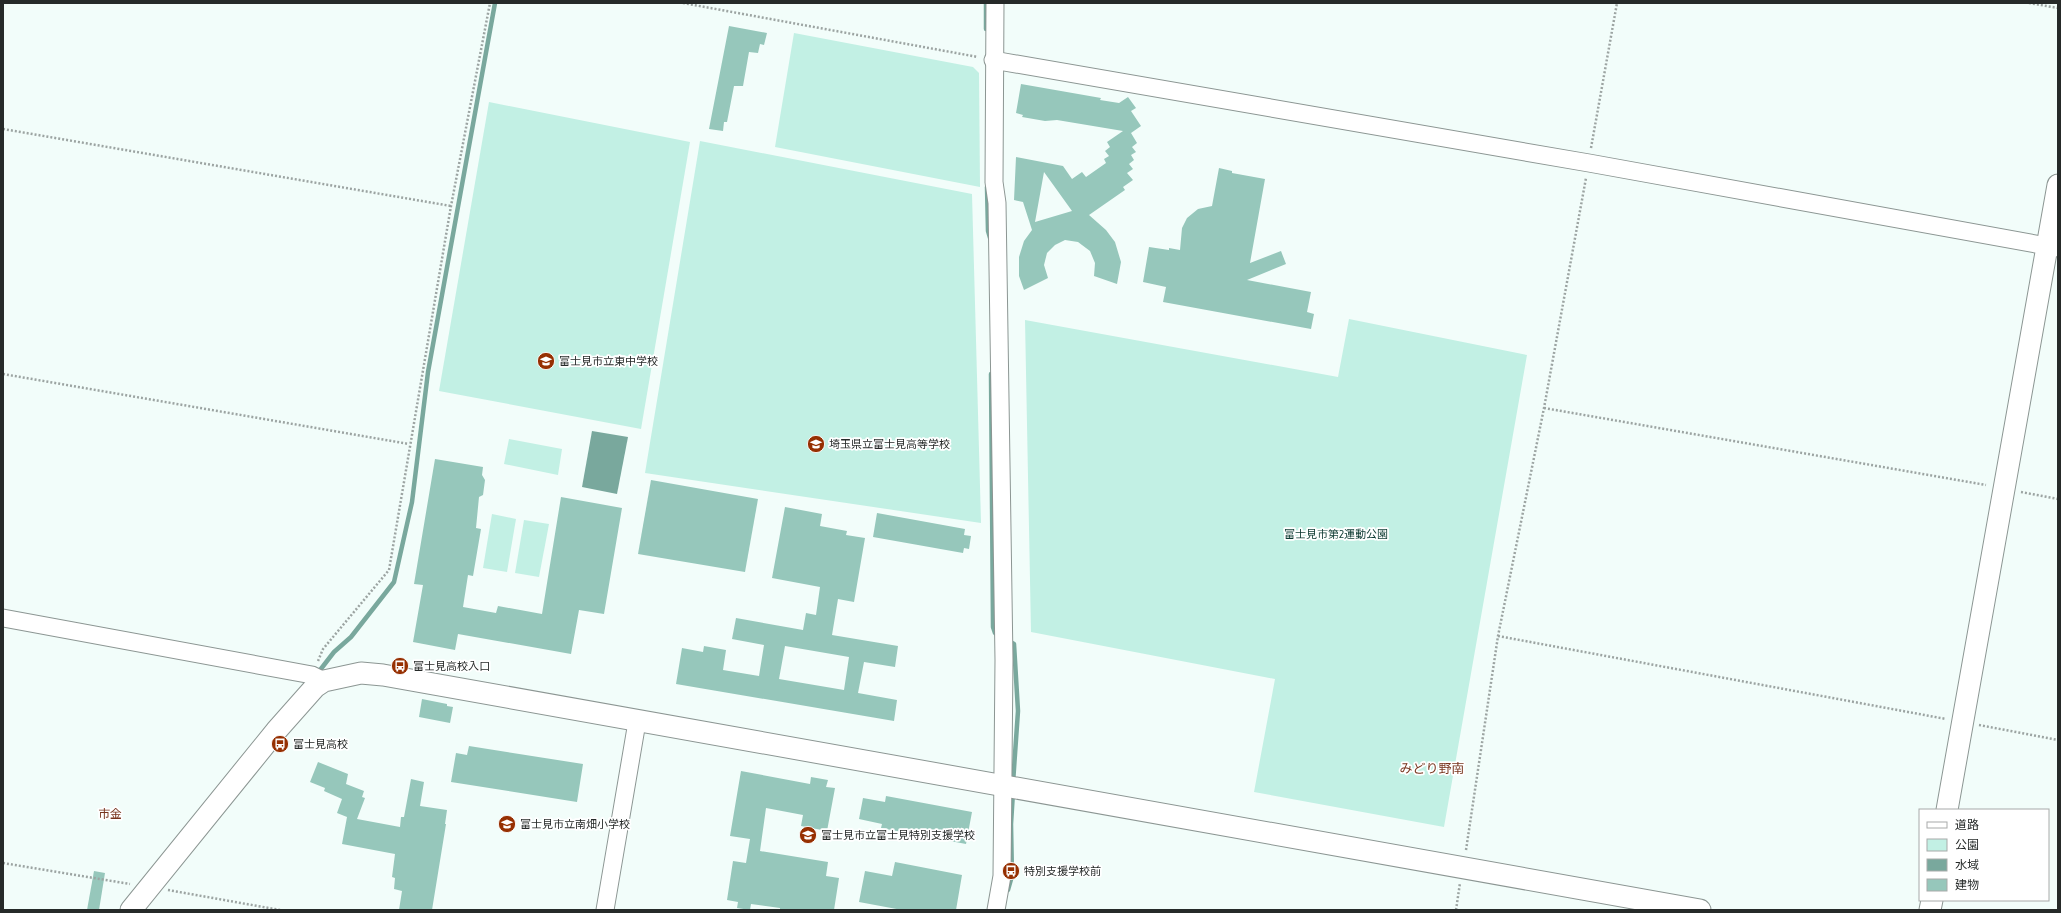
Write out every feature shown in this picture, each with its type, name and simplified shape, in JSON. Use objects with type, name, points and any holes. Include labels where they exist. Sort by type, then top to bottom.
[{"type":"street","points":[[995,3],[994,182],[997,203],[1004,660],[1002,876],[996,910]]},
{"type":"street","points":[[994,60],[1589,163],[2053,247]]},
{"type":"street","points":[[1947,809],[2003,488],[2053,247],[2058,185]]},
{"type":"street","points":[[3,618],[318,678],[361,673],[382,675],[637,722],[1464,866],[1700,910]]},
{"type":"street","points":[[131,910],[298,705],[315,687],[318,678]]},
{"type":"street","points":[[605,910],[637,722]]},
{"type":"path","points":[[318,678],[323,649],[389,570],[409,444],[451,206],[490,3]]},
{"type":"path","points":[[683,3],[994,60]]},
{"type":"path","points":[[1456,910],[1464,866],[1498,636],[1544,408],[1617,3]]},
{"type":"path","points":[[2030,3],[2058,8]]},
{"type":"path","points":[[3,129],[451,206]]},
{"type":"path","points":[[3,374],[409,444]]},
{"type":"path","points":[[1544,408],[2003,488],[2058,499]]},
{"type":"path","points":[[1498,636],[2058,740]]},
{"type":"path","points":[[3,863],[280,910]]},
{"type":"green space","points":[[794,33],[973,67],[979,73],[980,187],[775,147]]},
{"type":"green space","points":[[489,102],[690,142],[641,429],[439,391]]},
{"type":"green space","points":[[700,141],[972,194],[981,523],[645,473]]},
{"type":"green space","name":"富士見市第2運動公園","points":[[1349,319],[1527,355],[1444,827],[1254,792],[1275,679],[1031,632],[1025,320],[1338,377]]},
{"type":"green space","points":[[509,439],[562,449],[558,475],[504,464]]},
{"type":"green space","points":[[492,514],[516,519],[507,572],[483,568]]},
{"type":"green space","points":[[524,520],[549,524],[539,577],[515,573]]},
{"type":"water","points":[[592,431],[628,437],[617,494],[582,487]]},
{"type":"building","points":[[729,26],[767,33],[764,45],[760,44],[758,53],[749,52],[743,86],[734,86],[727,122],[724,122],[723,131],[709,129]]},
{"type":"building","points":[[1021,84],[1101,98],[1100,100],[1119,103],[1128,97],[1136,108],[1131,111],[1141,126],[1131,133],[1137,143],[1132,147],[1136,152],[1131,155],[1134,160],[1129,164],[1133,169],[1127,173],[1133,180],[1123,187],[1125,190],[1089,215],[1106,230],[1115,242],[1121,262],[1117,284],[1094,276],[1095,263],[1090,251],[1078,242],[1065,240],[1055,245],[1047,253],[1044,265],[1048,278],[1024,290],[1019,276],[1019,257],[1024,241],[1032,230],[1023,202],[1014,200],[1016,157],[1063,166],[1072,179],[1082,172],[1086,177],[1106,163],[1104,159],[1109,156],[1105,151],[1110,147],[1107,142],[1123,131],[1057,120],[1045,121],[1022,117],[1023,115],[1016,113]],"holes":[[[1044,172],[1072,211],[1035,222]]]},
{"type":"building","points":[[1219,168],[1232,171],[1232,173],[1265,179],[1250,263],[1281,251],[1286,264],[1247,280],[1311,292],[1307,312],[1314,314],[1311,329],[1163,302],[1166,287],[1143,282],[1149,247],[1180,250],[1182,228],[1187,218],[1198,209],[1212,206]]},
{"type":"building","points":[[435,459],[483,467],[482,475],[485,480],[483,495],[479,497],[476,528],[481,529],[473,576],[468,575],[463,607],[496,613],[498,606],[542,614],[561,497],[622,508],[604,614],[579,610],[571,654],[458,634],[455,650],[413,642],[423,585],[414,584]]},
{"type":"building","points":[[651,480],[758,499],[745,572],[638,554]]},
{"type":"building","points":[[785,507],[822,514],[820,526],[847,531],[846,535],[865,538],[854,602],[838,599],[832,635],[898,646],[895,667],[864,662],[858,693],[897,700],[894,721],[676,684],[682,648],[703,652],[704,646],[726,650],[723,670],[759,676],[764,645],[732,639],[736,618],[803,630],[806,613],[816,615],[820,587],[772,578]],"holes":[[[785,646],[849,657],[844,690],[779,679]]]},
{"type":"building","points":[[877,513],[965,529],[964,535],[971,536],[969,549],[964,548],[963,553],[873,537]]},
{"type":"building","points":[[422,699],[447,704],[447,706],[453,707],[450,723],[419,717]]},
{"type":"building","points":[[469,746],[583,764],[577,802],[451,782],[456,753],[467,755]]},
{"type":"building","points":[[318,762],[348,774],[346,784],[364,791],[362,797],[365,798],[357,819],[400,827],[401,817],[404,817],[411,779],[424,782],[420,806],[447,810],[432,910],[399,910],[402,891],[394,889],[395,878],[392,877],[395,854],[342,844],[347,817],[337,813],[342,799],[324,791],[325,788],[310,782]]},
{"type":"building","points":[[741,771],[810,784],[811,777],[828,780],[826,787],[835,788],[827,831],[801,826],[803,815],[766,808],[760,851],[828,862],[826,876],[839,878],[834,910],[780,910],[780,908],[751,904],[750,910],[737,908],[738,902],[727,900],[733,861],[746,863],[750,839],[730,836]]},
{"type":"building","points":[[886,796],[972,812],[966,844],[881,828],[882,824],[859,819],[863,798],[885,802]]},
{"type":"building","points":[[895,862],[962,875],[956,910],[902,910],[859,902],[865,871],[892,876]]},
{"type":"building","points":[[94,871],[105,873],[99,910],[87,910]]},
{"type":"waterway","points":[[317,674],[334,652],[351,637],[394,582],[412,502],[428,372],[495,3]]},
{"type":"waterway","points":[[986,3],[986,29]]},
{"type":"waterway","points":[[987,187],[988,231],[990,238]]},
{"type":"waterway","points":[[991,374],[993,627],[995,633],[999,636]]},
{"type":"waterway","points":[[1007,640],[1014,644],[1018,711],[1013,783]]},
{"type":"waterway","points":[[1008,890],[1012,876],[1011,824],[1013,792]]},
{"type":"place","name":"富士見市立東中学校","points":[[546,361]]},
{"type":"place","name":"埼玉県立富士見高等学校","points":[[816,444]]},
{"type":"place","name":"富士見高校入口","points":[[400,666]]},
{"type":"place","name":"富士見高校","points":[[280,744]]},
{"type":"place","name":"富士見市立南畑小学校","points":[[507,824]]},
{"type":"place","name":"富士見市立富士見特別支援学校","points":[[808,835]]},
{"type":"place","name":"特別支援学校前","points":[[1011,871]]},
{"type":"district","name":"みどり野南","points":[[1432,768]]},
{"type":"district","name":"市金","points":[[110,814]]}]
